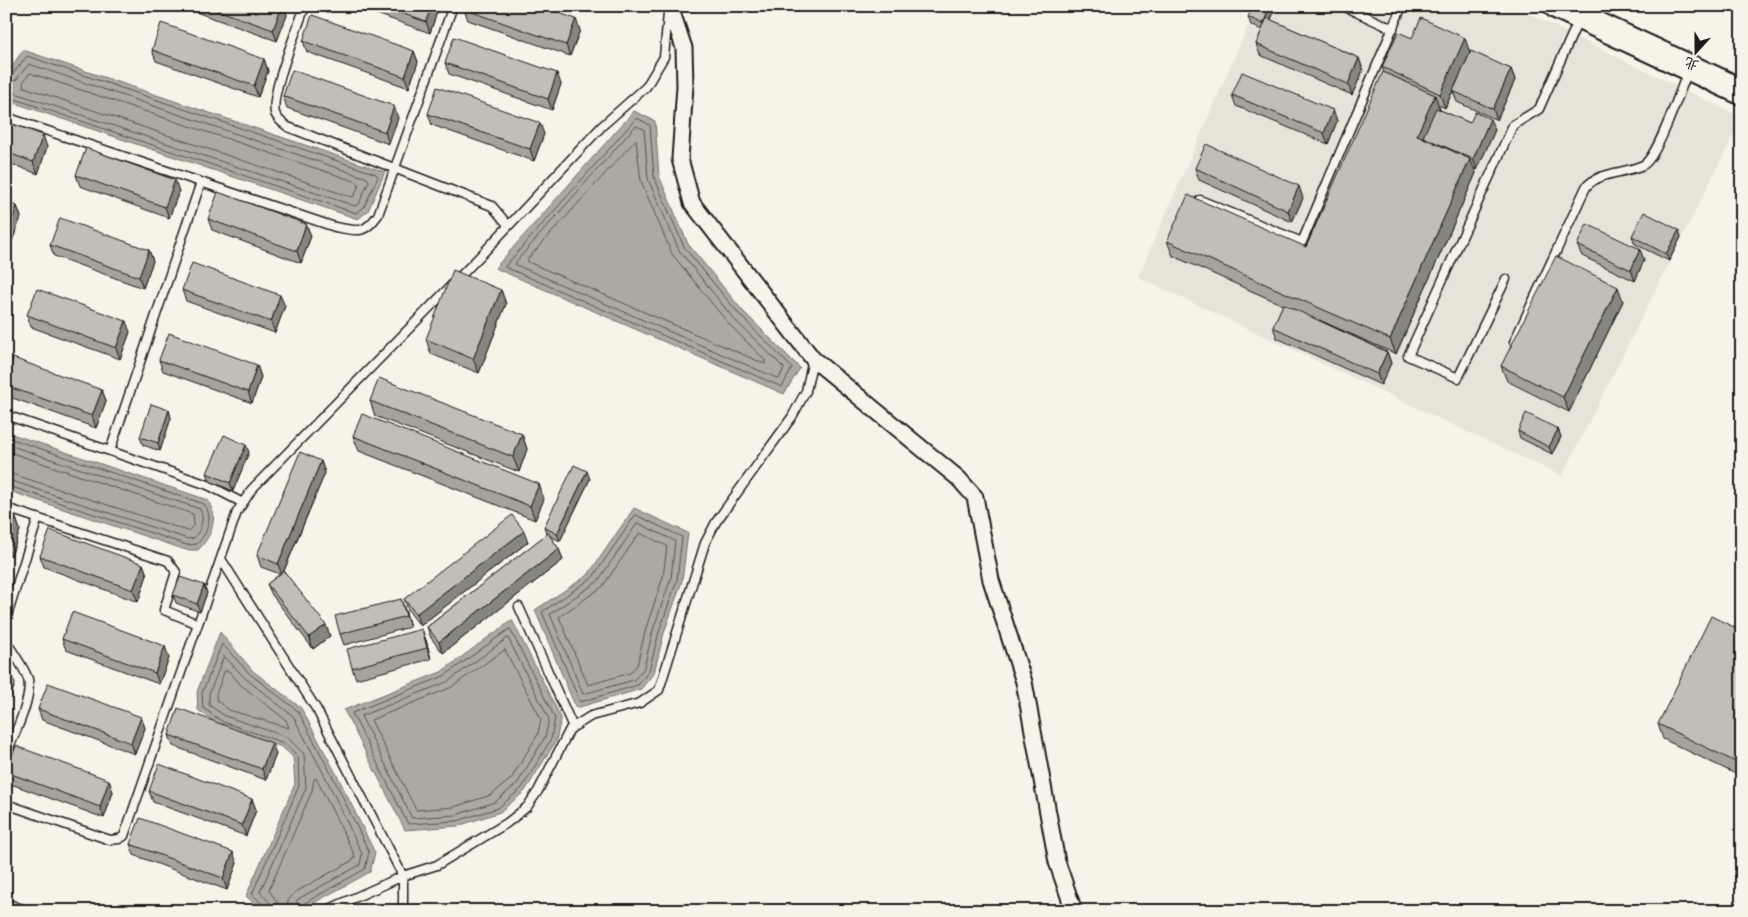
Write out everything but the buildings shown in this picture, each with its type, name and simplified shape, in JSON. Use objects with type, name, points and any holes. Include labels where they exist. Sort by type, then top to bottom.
[{"type":"highway","points":[[1557,6],[1742,92]]},
{"type":"street","points":[[669,6],[684,48],[680,159],[692,203],[813,359],[958,478],[975,498],[991,580],[1024,682],[1057,862],[1074,911]]},
{"type":"lane","points":[[305,6],[277,90],[274,106],[277,117],[288,127],[492,206],[508,226]]},
{"type":"lane","points":[[6,118],[335,227],[356,231],[367,228],[378,214],[453,6]]},
{"type":"lane","points":[[6,804],[110,840],[119,839],[124,836],[237,512],[252,489],[508,226],[602,126],[646,87],[664,57],[669,6]]},
{"type":"lane","points":[[1343,6],[1393,29]]},
{"type":"lane","points":[[1200,200],[1302,242],[1402,6]]},
{"type":"lane","points":[[1506,279],[1458,378],[1408,356],[1513,126],[1539,109],[1580,17]]},
{"type":"lane","points":[[1509,353],[1586,187],[1597,177],[1637,167],[1652,157],[1690,67]]},
{"type":"lane","points":[[110,451],[201,182]]},
{"type":"lane","points":[[325,911],[403,876],[437,865],[507,823],[527,807],[573,727],[591,716],[640,703],[653,696],[662,686],[692,580],[705,543],[716,522],[800,404],[811,376],[813,359]]},
{"type":"lane","points":[[6,415],[208,485],[243,503]]},
{"type":"lane","points":[[6,508],[168,560],[176,572],[164,610],[198,624]]},
{"type":"lane","points":[[6,619],[38,518]]},
{"type":"lane","points":[[221,559],[317,710],[403,876],[403,911]]},
{"type":"lane","points":[[519,607],[573,727]]},
{"type":"lane","points":[[6,641],[28,678],[29,685],[26,701],[6,755]]},
{"type":"lane","points":[[6,904],[27,911]]},
{"type":"shaded area","points":[[1257,6],[1513,6],[1742,118],[1562,476],[1138,277]]},
{"type":"water","points":[[23,50],[385,172],[368,211],[358,219],[6,100],[6,75]]},
{"type":"water","points":[[634,111],[655,121],[659,176],[688,244],[742,310],[800,368],[784,394],[495,268]]},
{"type":"water","points":[[6,432],[208,500],[213,513],[213,520],[207,539],[198,550],[186,550],[6,490]]},
{"type":"water","points":[[634,508],[688,533],[682,581],[664,633],[654,673],[641,689],[576,708],[535,610],[588,575]]},
{"type":"water","points":[[512,620],[561,718],[556,741],[525,791],[500,812],[458,826],[405,830],[344,710],[441,672]]},
{"type":"water","points":[[220,632],[253,671],[301,708],[338,777],[375,853],[370,872],[299,911],[262,911],[246,896],[295,784],[293,757],[282,747],[220,726],[198,710],[197,692]]}]
